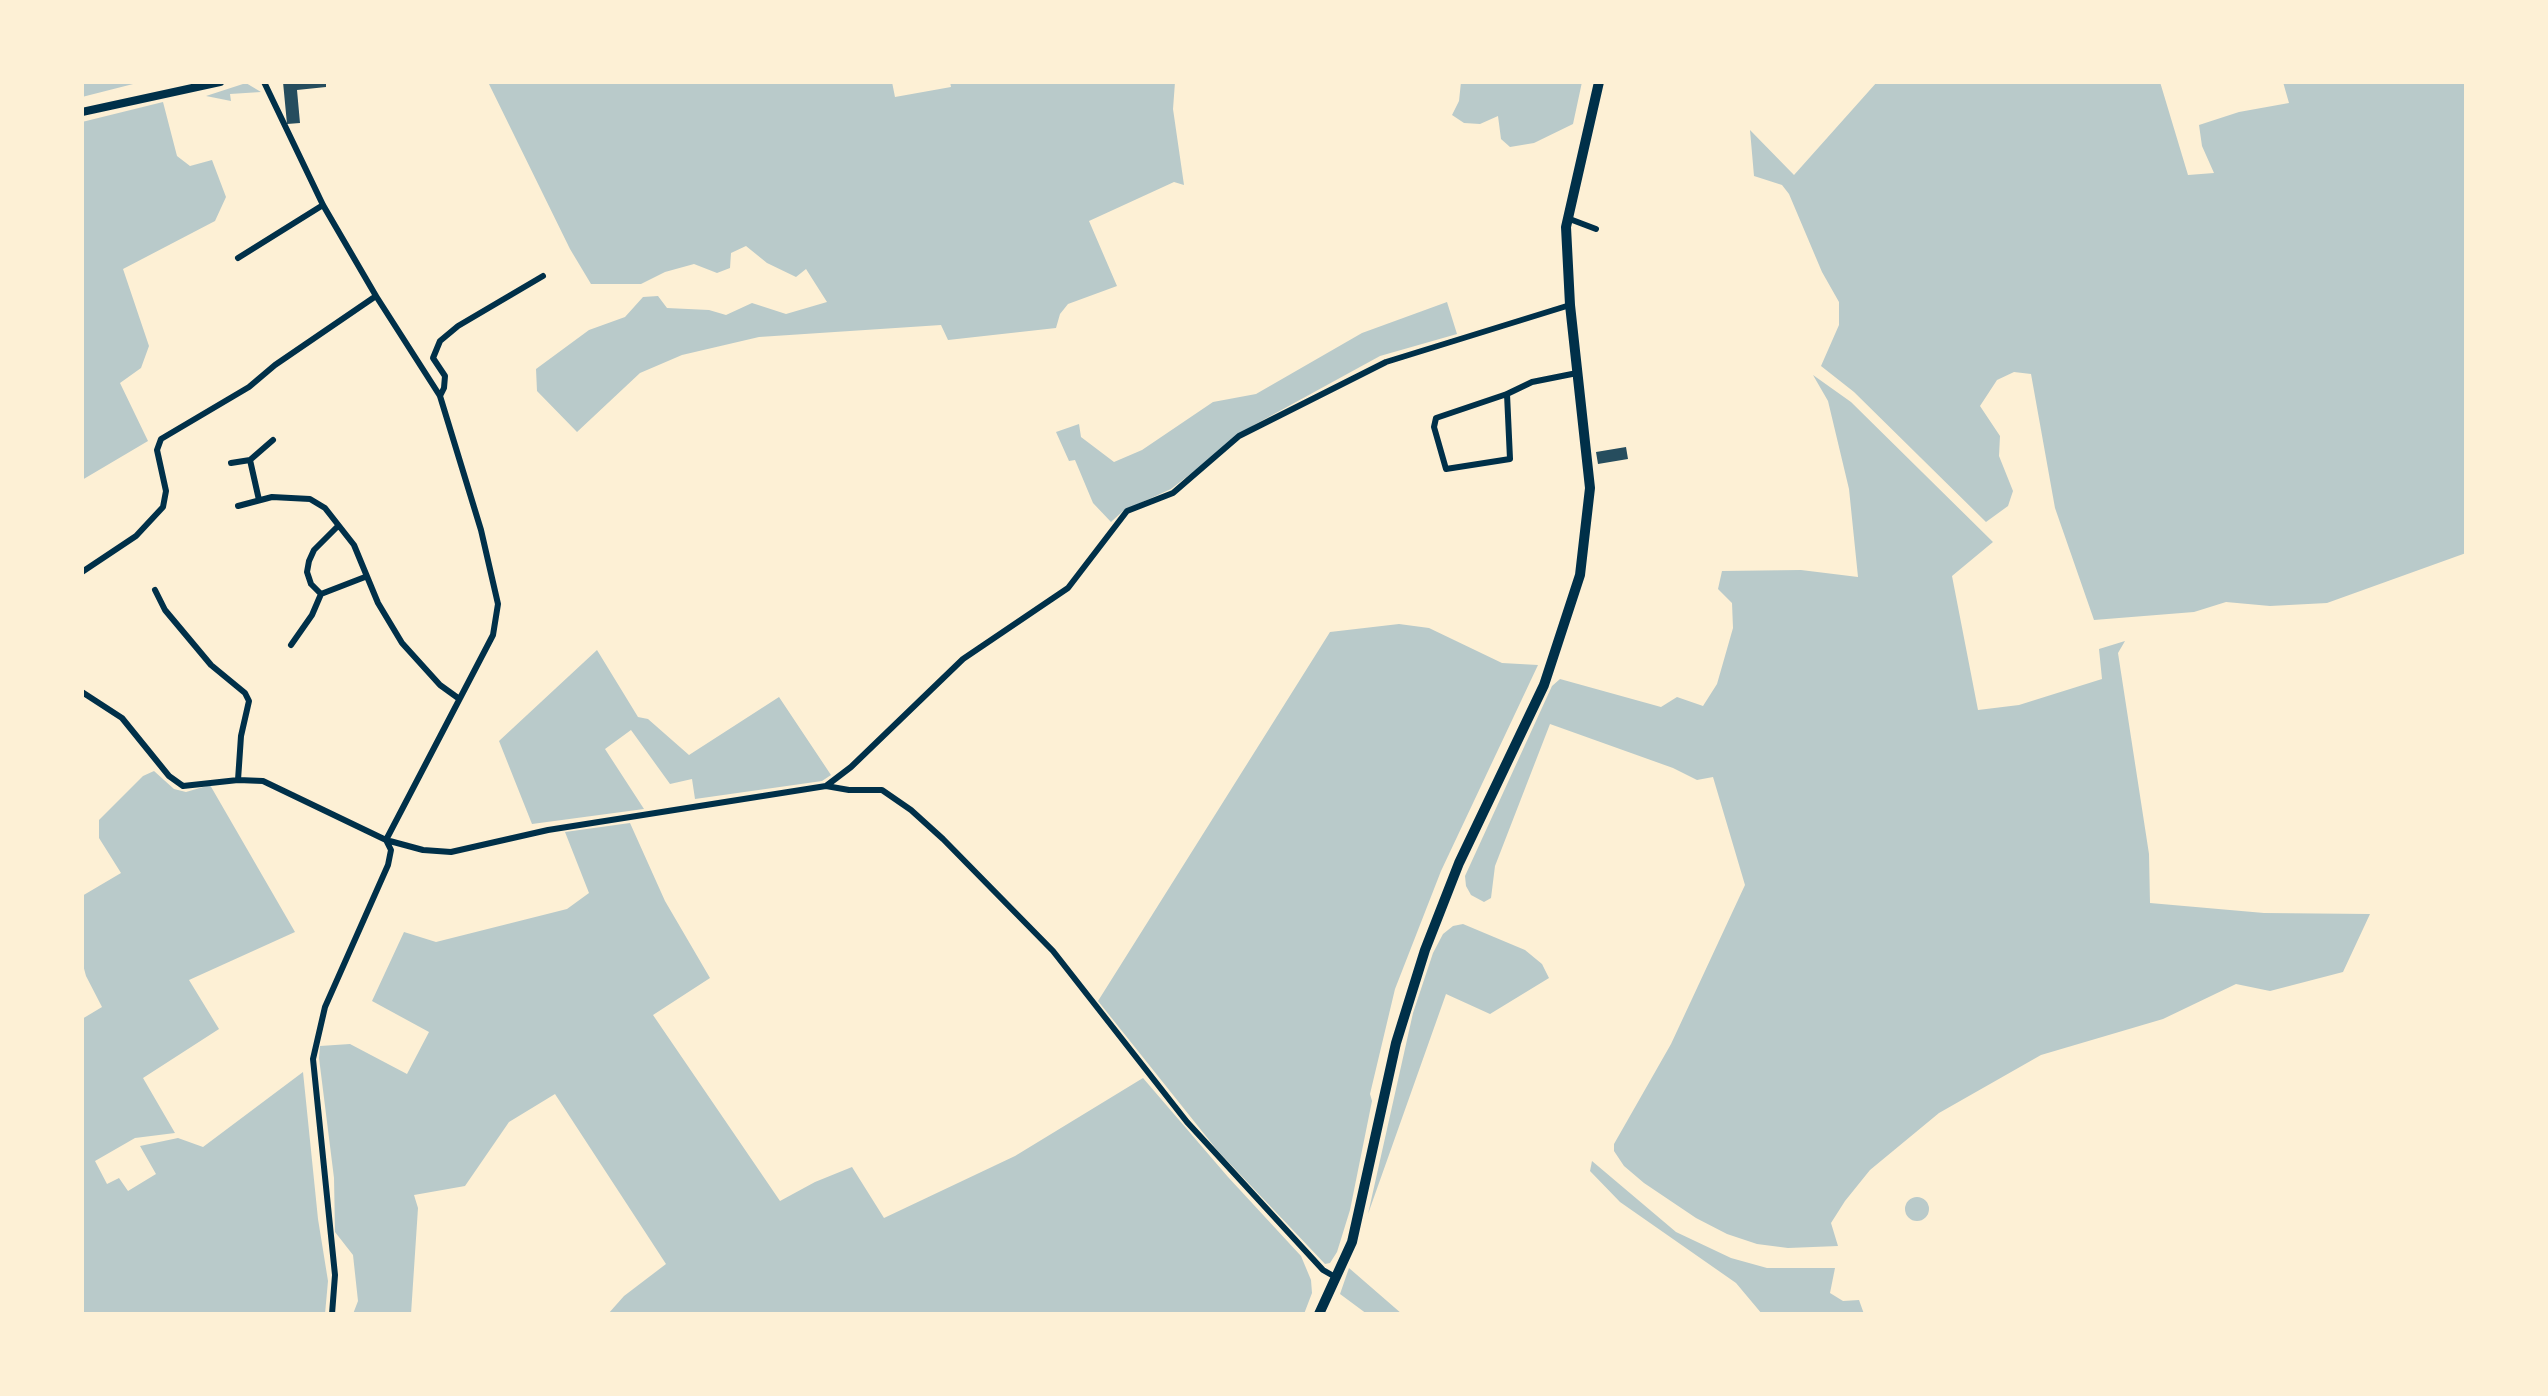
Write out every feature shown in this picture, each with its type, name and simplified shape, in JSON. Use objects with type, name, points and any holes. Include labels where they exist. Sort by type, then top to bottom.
[{"type":"highway","points":[[1319,1314],[1352,1242],[1403,1016],[1425,950],[1464,854],[1540,695],[1580,575],[1590,488],[1570,305],[1567,218],[1599,82]]},
{"type":"street","points":[[82,112],[220,82]]},
{"type":"street","points":[[264,82],[323,205],[376,296],[440,396],[481,530],[498,604],[493,635],[386,840]]},
{"type":"street","points":[[238,258],[323,205]]},
{"type":"street","points":[[1567,218],[1596,229]]},
{"type":"street","points":[[440,396],[444,388],[444,376],[433,358],[440,341],[458,326],[543,276]]},
{"type":"street","points":[[82,572],[136,536],[163,507],[166,491],[157,450],[162,439],[249,387],[275,365],[376,296]]},
{"type":"street","points":[[826,786],[851,767],[963,659],[1068,588],[1127,511],[1173,493],[1239,436],[1385,362],[1570,305]]},
{"type":"street","points":[[1507,394],[1510,459],[1446,469],[1434,427],[1436,418],[1507,394],[1532,382],[1579,373]]},
{"type":"street","points":[[231,463],[250,460],[273,440]]},
{"type":"street","points":[[250,460],[259,500]]},
{"type":"street","points":[[238,506],[272,497],[310,499],[325,508],[354,545],[365,577],[402,643],[440,685],[458,698]]},
{"type":"street","points":[[321,594],[311,584],[307,572],[309,561],[314,550],[338,526]]},
{"type":"street","points":[[291,645],[312,615],[321,594],[365,577]]},
{"type":"street","points":[[155,590],[165,610],[188,638],[211,665],[245,693],[249,701],[241,736],[237,780]]},
{"type":"street","points":[[82,692],[122,719],[169,776],[184,786],[237,780],[263,781],[386,840],[423,850],[451,852],[548,831],[826,786],[849,790],[882,790],[911,810],[943,839],[1052,951],[1186,1122],[1323,1270],[1337,1278]]},
{"type":"street","points":[[332,1314],[335,1275],[313,1059],[325,1007],[388,865],[391,850],[386,840]]},
{"type":"shaded area","points":[[82,82],[141,82],[82,97]]},
{"type":"shaded area","points":[[488,82],[892,82],[895,97],[951,87],[950,82],[1175,82],[1173,109],[1184,185],[1174,182],[1089,221],[1117,286],[1068,304],[1060,314],[1056,328],[948,340],[941,325],[759,337],[682,355],[640,373],[577,432],[537,391],[536,369],[589,330],[625,317],[643,297],[658,296],[667,308],[709,310],[726,315],[752,303],[786,314],[827,302],[806,269],[796,277],[767,263],[746,246],[731,253],[730,268],[717,273],[694,264],[665,272],[641,284],[591,284],[570,249]]},
{"type":"shaded area","points":[[1461,82],[1582,82],[1573,124],[1534,143],[1510,147],[1501,139],[1498,116],[1480,124],[1464,123],[1452,115],[1459,101]]},
{"type":"shaded area","points":[[1877,82],[2160,82],[2188,175],[2214,173],[2202,146],[2199,125],[2239,112],[2289,103],[2283,82],[2466,82],[2466,553],[2327,603],[2270,606],[2226,602],[2194,612],[2094,620],[2055,508],[2031,374],[2014,372],[1997,380],[1980,406],[2000,436],[1999,456],[2013,491],[2008,506],[1986,522],[1854,392],[1821,366],[1839,325],[1839,302],[1822,272],[1789,194],[1782,185],[1754,176],[1750,130],[1794,175]]},
{"type":"shaded area","points":[[246,83],[261,92],[230,94],[231,101],[206,96]]},
{"type":"shaded area","points":[[163,102],[177,156],[190,166],[212,160],[226,197],[215,221],[123,269],[149,346],[141,368],[120,383],[148,441],[82,480],[82,122]]},
{"type":"shaded area","points":[[1447,302],[1457,334],[1380,356],[1254,425],[1171,489],[1123,511],[1111,522],[1093,503],[1075,460],[1069,461],[1056,432],[1079,424],[1081,437],[1114,462],[1142,450],[1213,402],[1256,394],[1362,333]]},
{"type":"shaded area","points":[[1813,375],[1851,402],[1993,542],[1952,576],[1978,710],[2019,705],[2102,679],[2099,649],[2125,641],[2118,653],[2149,854],[2150,903],[2264,913],[2370,914],[2343,972],[2270,991],[2236,984],[2163,1019],[2041,1055],[1939,1113],[1870,1170],[1845,1201],[1831,1223],[1838,1246],[1788,1248],[1757,1244],[1727,1234],[1696,1218],[1644,1183],[1624,1166],[1614,1151],[1614,1144],[1671,1044],[1745,885],[1713,777],[1697,780],[1673,768],[1550,724],[1495,866],[1491,898],[1484,902],[1471,895],[1465,876],[1552,686],[1560,679],[1661,707],[1677,697],[1703,706],[1717,684],[1733,628],[1732,603],[1718,589],[1722,571],[1801,570],[1858,577],[1849,489],[1828,401]]},
{"type":"shaded area","points":[[1399,624],[1429,628],[1502,663],[1538,665],[1441,871],[1395,989],[1370,1094],[1372,1101],[1350,1210],[1337,1252],[1330,1263],[1325,1264],[1217,1150],[1098,1001],[1330,632]]},
{"type":"shaded area","points":[[597,650],[638,717],[648,719],[689,755],[779,697],[831,775],[822,781],[695,799],[692,779],[670,784],[631,730],[605,749],[644,809],[532,824],[499,741]]},
{"type":"shaded area","points":[[154,771],[174,789],[186,792],[210,785],[295,932],[189,980],[219,1029],[143,1078],[175,1133],[135,1138],[95,1161],[107,1184],[119,1178],[128,1191],[156,1174],[140,1146],[178,1138],[203,1147],[303,1072],[318,1219],[328,1281],[325,1314],[82,1314],[82,1019],[102,1007],[86,976],[82,961],[82,896],[121,873],[99,838],[99,820],[143,776]]},
{"type":"shaded area","points":[[630,823],[665,901],[710,978],[653,1015],[780,1201],[815,1182],[852,1167],[884,1218],[1015,1156],[1143,1078],[1228,1177],[1301,1256],[1311,1280],[1312,1293],[1304,1314],[608,1314],[624,1296],[666,1264],[555,1094],[509,1122],[465,1186],[414,1195],[418,1208],[411,1314],[353,1314],[358,1301],[353,1255],[335,1232],[334,1178],[319,1058],[320,1046],[350,1044],[407,1074],[429,1032],[372,1001],[404,932],[436,942],[567,909],[589,893],[565,832]]},
{"type":"shaded area","points":[[1463,924],[1525,950],[1542,964],[1549,978],[1490,1014],[1446,994],[1368,1214],[1413,1013],[1433,953],[1443,934],[1453,926]]},
{"type":"shaded area","points":[[1592,1161],[1676,1232],[1731,1258],[1767,1268],[1835,1268],[1830,1293],[1843,1301],[1859,1300],[1864,1314],[1762,1314],[1736,1283],[1620,1202],[1590,1171]]},
{"type":"shaded area","points":[[1917,1197],[1926,1200],[1929,1209],[1926,1218],[1917,1221],[1908,1218],[1905,1209],[1908,1200]]},
{"type":"shaded area","points":[[1349,1268],[1402,1314],[1367,1314],[1340,1294]]},
{"type":"building","points":[[283,82],[326,82],[326,87],[297,90],[300,123],[287,124]]},
{"type":"building","points":[[1626,447],[1628,459],[1598,464],[1596,452]]}]
